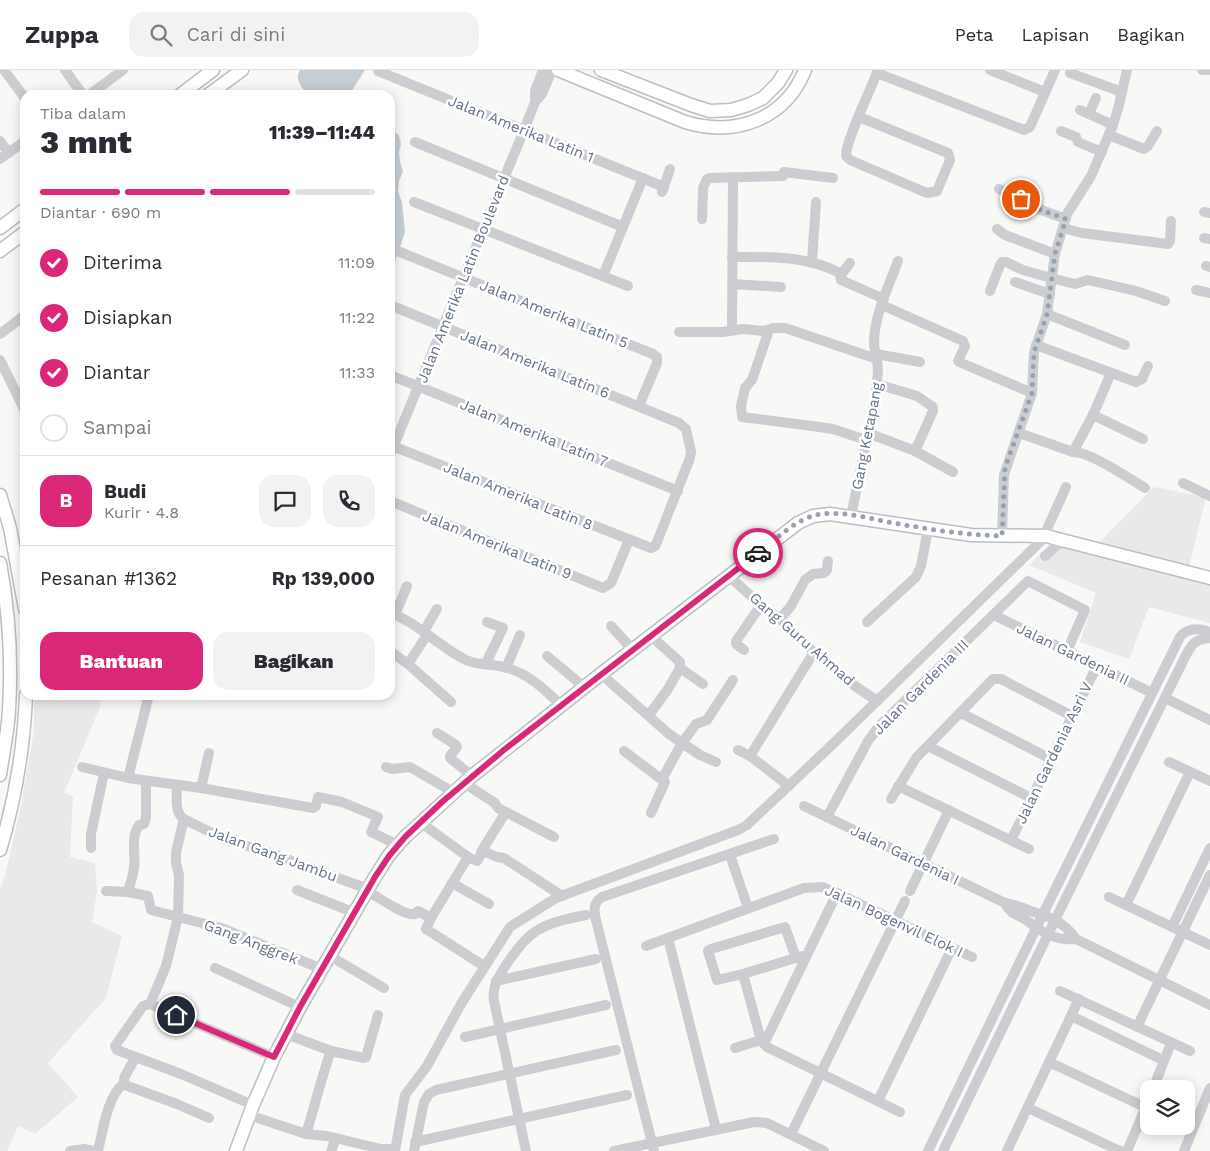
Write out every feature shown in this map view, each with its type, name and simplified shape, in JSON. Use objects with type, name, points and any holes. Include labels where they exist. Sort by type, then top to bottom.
[{"type":"main road","points":[[187,90],[213,70]]},
{"type":"main road","points":[[215,90],[242,70]]},
{"type":"main road","points":[[558,70],[686,122],[706,127],[728,128],[751,123],[782,103],[793,90],[805,70]]},
{"type":"main road","points":[[601,70],[710,111],[731,110],[763,98],[778,83],[786,70]]},
{"type":"main road","points":[[0,228],[20,214]]},
{"type":"main road","points":[[0,250],[20,236]]},
{"type":"main road","points":[[0,495],[10,528],[20,582]]},
{"type":"main road","points":[[236,1151],[274,1057],[300,1007],[354,913],[389,856],[398,845],[420,822],[454,792],[561,705],[790,528],[805,519],[821,514],[851,516],[971,535],[1054,538],[1210,578]]},
{"type":"main road","points":[[0,564],[4,581],[10,643],[9,711],[0,775]]},
{"type":"main road","points":[[0,850],[15,788],[26,700]]},
{"type":"street","points":[[4,70],[20,91]]},
{"type":"street","points":[[65,70],[79,90]]},
{"type":"street","points":[[96,90],[123,70]]},
{"type":"street","points":[[535,102],[535,91],[543,70]]},
{"type":"street","points":[[535,102],[542,94],[552,70]]},
{"type":"street","points":[[990,70],[1045,92]]},
{"type":"street","points":[[860,117],[949,154],[950,160],[934,193],[927,193],[848,158],[846,150],[878,72],[1026,130],[1030,127],[1055,70]]},
{"type":"street","points":[[1002,536],[1004,475],[1032,393],[1033,362],[1036,345],[1047,314],[1055,254],[1070,208],[1091,176],[1111,130],[1127,70]]},
{"type":"street","points":[[1202,70],[1210,70]]},
{"type":"street","name":"Jalan Amerika Latin 1","points":[[378,71],[643,178],[663,190],[670,169]]},
{"type":"street","points":[[1070,73],[1122,92]]},
{"type":"street","points":[[1096,98],[1085,112],[1144,149],[1157,131]]},
{"type":"street","name":"Jalan Amerika Latin Boulevard","points":[[395,440],[420,387],[535,102]]},
{"type":"street","points":[[1061,131],[1076,137],[1078,142],[1102,152]]},
{"type":"street","points":[[0,141],[9,153]]},
{"type":"street","points":[[415,142],[623,227]]},
{"type":"street","points":[[0,159],[20,145]]},
{"type":"street","points":[[702,219],[703,188],[707,179],[733,176],[783,176],[784,172],[833,178]]},
{"type":"street","points":[[732,329],[733,176]]},
{"type":"street","points":[[603,276],[643,178]]},
{"type":"street","points":[[999,189],[1082,233],[1168,244],[1170,241],[1171,221]]},
{"type":"street","points":[[414,202],[628,286]]},
{"type":"street","points":[[812,262],[816,202]]},
{"type":"street","points":[[997,229],[1005,235],[1055,254]]},
{"type":"street","name":"Jalan Amerika Latin 5","points":[[400,252],[653,354],[657,357],[657,363],[639,406]]},
{"type":"street","points":[[732,257],[774,257],[812,262],[826,265],[842,274]]},
{"type":"street","name":"Gang Ketapang","points":[[851,516],[877,384],[878,371],[874,350],[874,336],[883,302],[898,261]]},
{"type":"street","points":[[850,262],[840,276],[841,280],[963,341],[965,346],[958,362],[1032,393]]},
{"type":"street","points":[[990,291],[1000,265],[1004,262],[1024,270],[1075,284],[1088,280],[1136,290],[1165,301]]},
{"type":"street","points":[[1015,282],[1050,294]]},
{"type":"street","points":[[733,284],[781,287]]},
{"type":"street","points":[[1196,290],[1210,293]]},
{"type":"street","name":"Jalan Amerika Latin 6","points":[[395,307],[680,423],[686,429],[691,452],[678,491]]},
{"type":"street","points":[[1047,314],[1125,345]]},
{"type":"street","points":[[0,334],[20,319]]},
{"type":"street","points":[[679,332],[723,332],[732,329],[769,330],[785,328],[876,356],[920,362]]},
{"type":"street","points":[[769,330],[752,380],[745,388],[741,406],[742,417],[819,427],[867,437],[915,451],[953,472]]},
{"type":"street","points":[[1036,345],[1138,382],[1142,379],[1148,366]]},
{"type":"street","points":[[0,360],[20,401]]},
{"type":"street","points":[[1073,452],[1093,415],[1111,373]]},
{"type":"street","name":"Jalan Amerika Latin 7","points":[[395,377],[678,491]]},
{"type":"street","points":[[877,384],[917,396],[933,407],[933,411],[915,451]]},
{"type":"street","points":[[16,393],[20,390]]},
{"type":"street","points":[[1093,415],[1142,438]]},
{"type":"street","points":[[1019,433],[1098,460],[1145,488]]},
{"type":"street","name":"Jalan Amerika Latin 8","points":[[395,451],[647,547],[655,546],[678,491]]},
{"type":"street","points":[[1184,483],[1210,496]]},
{"type":"street","points":[[1054,538],[1047,529],[1066,487]]},
{"type":"street","name":"Jalan Amerika Latin 9","points":[[395,503],[603,588],[611,583],[629,540]]},
{"type":"street","points":[[867,622],[916,577],[921,566],[928,529]]},
{"type":"street","points":[[1045,556],[1054,538]]},
{"type":"street","points":[[274,1057],[150,1004],[143,1006],[115,1046],[116,1050],[182,1074],[251,1110],[306,1134],[394,1150],[406,1095],[427,1066],[460,1004],[510,927],[562,896],[743,828],[876,701],[1054,538]]},
{"type":"street","points":[[780,619],[791,606],[805,580],[813,574],[824,573],[827,570],[828,561]]},
{"type":"street","name":"Gang Guru Ahmad","points":[[729,576],[761,605],[780,619],[814,652],[876,701]]},
{"type":"street","name":"Jalan Gardenia III","points":[[827,817],[874,733],[1027,582],[1030,581],[1085,610],[1067,651]]},
{"type":"street","points":[[395,610],[407,586]]},
{"type":"street","points":[[744,650],[736,644],[736,640],[761,605]]},
{"type":"street","points":[[408,664],[437,609]]},
{"type":"street","name":"Jalan Gardenia II","points":[[994,614],[1152,693]]},
{"type":"street","points":[[395,615],[464,659],[478,664],[486,663],[506,668],[530,678],[561,705]]},
{"type":"street","points":[[486,663],[503,628],[487,622]]},
{"type":"street","points":[[611,626],[633,650]]},
{"type":"street","points":[[928,1151],[1042,914],[1183,633],[1198,629],[1210,632]]},
{"type":"street","points":[[506,668],[520,635]]},
{"type":"street","points":[[649,715],[680,668],[680,662],[651,636]]},
{"type":"street","points":[[943,1151],[1191,645],[1197,640],[1210,638]]},
{"type":"street","points":[[750,756],[814,652]]},
{"type":"street","points":[[395,655],[451,702]]},
{"type":"street","points":[[547,656],[584,687]]},
{"type":"street","name":"Jalan Gardenia Asri V","points":[[1011,840],[1097,666]]},
{"type":"street","points":[[680,668],[703,684]]},
{"type":"street","points":[[601,674],[682,743],[716,762]]},
{"type":"street","points":[[891,799],[916,758],[994,679],[997,678],[1072,716]]},
{"type":"street","points":[[662,779],[682,743],[696,724],[707,720],[733,680]]},
{"type":"street","points":[[1165,688],[1165,698],[1156,706],[1151,704],[1152,693],[1165,688]]},
{"type":"street","points":[[1165,698],[1210,720]]},
{"type":"street","points":[[128,778],[148,700]]},
{"type":"street","points":[[961,713],[1051,759]]},
{"type":"street","points":[[437,734],[456,745],[457,747],[450,758],[468,780],[495,803],[497,808],[554,837]]},
{"type":"street","points":[[928,746],[1031,798]]},
{"type":"street","points":[[738,750],[750,756],[789,786]]},
{"type":"street","points":[[624,751],[665,783],[651,813]]},
{"type":"street","points":[[201,788],[209,753]]},
{"type":"street","points":[[1169,762],[1210,781]]},
{"type":"street","points":[[386,766],[392,769],[410,768],[454,792]]},
{"type":"street","points":[[82,767],[128,778],[201,788],[313,808],[316,806],[318,797],[342,802],[378,817],[371,832],[398,845]]},
{"type":"street","points":[[1126,905],[1190,772]]},
{"type":"street","points":[[91,848],[91,834],[104,773]]},
{"type":"street","points":[[106,891],[128,892],[133,870],[133,842],[139,825],[144,824],[146,818],[146,781]]},
{"type":"street","points":[[150,1004],[166,966],[178,917],[179,874],[176,852],[184,819],[177,812],[177,786]]},
{"type":"street","points":[[898,786],[1029,849]]},
{"type":"street","name":"Jalan Gardenia I","points":[[804,806],[1005,903],[1012,913],[1042,914],[1055,920],[1070,931],[1076,939]]},
{"type":"street","points":[[910,891],[949,810]]},
{"type":"street","points":[[420,822],[476,861],[506,812]]},
{"type":"street","name":"Jalan Gang Jambu","points":[[184,819],[228,841],[262,850],[368,890],[410,915],[418,911],[431,918]]},
{"type":"street","points":[[653,1147],[594,907],[596,902],[602,897],[774,839]]},
{"type":"street","points":[[1172,927],[1210,848]]},
{"type":"street","points":[[481,852],[485,851],[504,858],[562,896]]},
{"type":"street","points":[[730,855],[748,908]]},
{"type":"street","points":[[468,857],[431,918],[426,930],[484,966]]},
{"type":"street","points":[[1137,1027],[1210,875]]},
{"type":"street","points":[[452,883],[490,904]]},
{"type":"street","name":"Jalan Bogenvil Elok I","points":[[646,946],[748,908],[811,887],[822,887],[972,957]]},
{"type":"street","points":[[297,890],[354,913]]},
{"type":"street","name":"Gang Anggrek","points":[[128,892],[148,896],[151,910],[221,928],[322,969]]},
{"type":"street","points":[[762,1042],[809,954],[837,893]]},
{"type":"street","points":[[1109,897],[1210,945]]},
{"type":"street","points":[[791,1134],[905,901]]},
{"type":"street","points":[[526,1151],[493,993],[496,981],[516,950],[530,935],[555,921],[586,915]]},
{"type":"street","name":"Jalan Gardenia I","points":[[1027,915],[1036,928],[1048,934],[1066,940],[1076,939]]},
{"type":"street","points":[[796,958],[785,928],[708,951],[717,980],[743,974],[796,958],[809,954]]},
{"type":"street","points":[[668,938],[716,1129]]},
{"type":"street","points":[[1076,939],[1210,1005]]},
{"type":"street","points":[[878,1101],[952,948]]},
{"type":"street","points":[[330,956],[384,988]]},
{"type":"street","points":[[496,981],[596,959]]},
{"type":"street","points":[[215,968],[300,1007]]},
{"type":"street","points":[[743,974],[762,1042]]},
{"type":"street","points":[[1060,990],[1190,1052]]},
{"type":"street","points":[[1007,1151],[1079,999]]},
{"type":"street","points":[[465,1037],[606,1005]]},
{"type":"street","points":[[286,1034],[331,1050],[361,1058],[366,1057],[378,1016]]},
{"type":"street","points":[[1071,1016],[1163,1060]]},
{"type":"street","points":[[735,1048],[762,1042],[821,1074],[900,1112]]},
{"type":"street","points":[[1156,1080],[1171,1043]]},
{"type":"street","points":[[306,1134],[331,1050]]},
{"type":"street","points":[[616,1050],[436,1090],[429,1094],[424,1102],[414,1146],[519,1119],[627,1095]]},
{"type":"street","points":[[70,1151],[84,1149],[96,1151],[116,1090],[124,1083],[124,1078],[135,1058]]},
{"type":"street","points":[[1049,1062],[1140,1102]]},
{"type":"street","points":[[124,1083],[129,1088],[177,1104],[209,1118]]},
{"type":"street","points":[[1195,1117],[1210,1088]]},
{"type":"street","points":[[1028,1108],[1120,1151]]},
{"type":"street","points":[[614,1151],[653,1147],[716,1129],[760,1122],[791,1134],[824,1151]]},
{"type":"street","points":[[1127,1151],[1140,1123]]},
{"type":"street","points":[[1184,1151],[1187,1135]]},
{"type":"street","points":[[331,1151],[336,1138]]},
{"type":"shaded area","points":[[300,70],[365,70],[353,90],[304,90],[298,80]]},
{"type":"shaded area","points":[[395,132],[399,135],[401,144],[399,152],[403,171],[398,191],[402,203],[405,232],[395,262]]},
{"type":"shaded area","points":[[1154,487],[1206,497],[1188,571],[1210,576],[1210,623],[1149,607],[1129,659],[1080,642],[1096,593],[1029,565],[1059,537],[1100,542]]},
{"type":"shaded area","points":[[34,700],[101,700],[100,707],[64,793],[73,796],[70,857],[95,863],[97,891],[92,922],[122,936],[106,998],[48,1063],[78,1097],[35,1134],[18,1126],[7,1151],[0,1151],[0,889],[5,876],[21,806],[34,731]]},
{"type":"way so far","points":[[758,553],[798,523],[821,514],[851,516],[971,535],[1002,536],[1005,468],[1032,393],[1034,352],[1047,314],[1055,254],[1066,219],[1033,207],[1021,199]]},
{"type":"route","points":[[176,1015],[274,1057],[300,1007],[375,877],[405,837],[442,802],[505,749],[758,553]]}]
